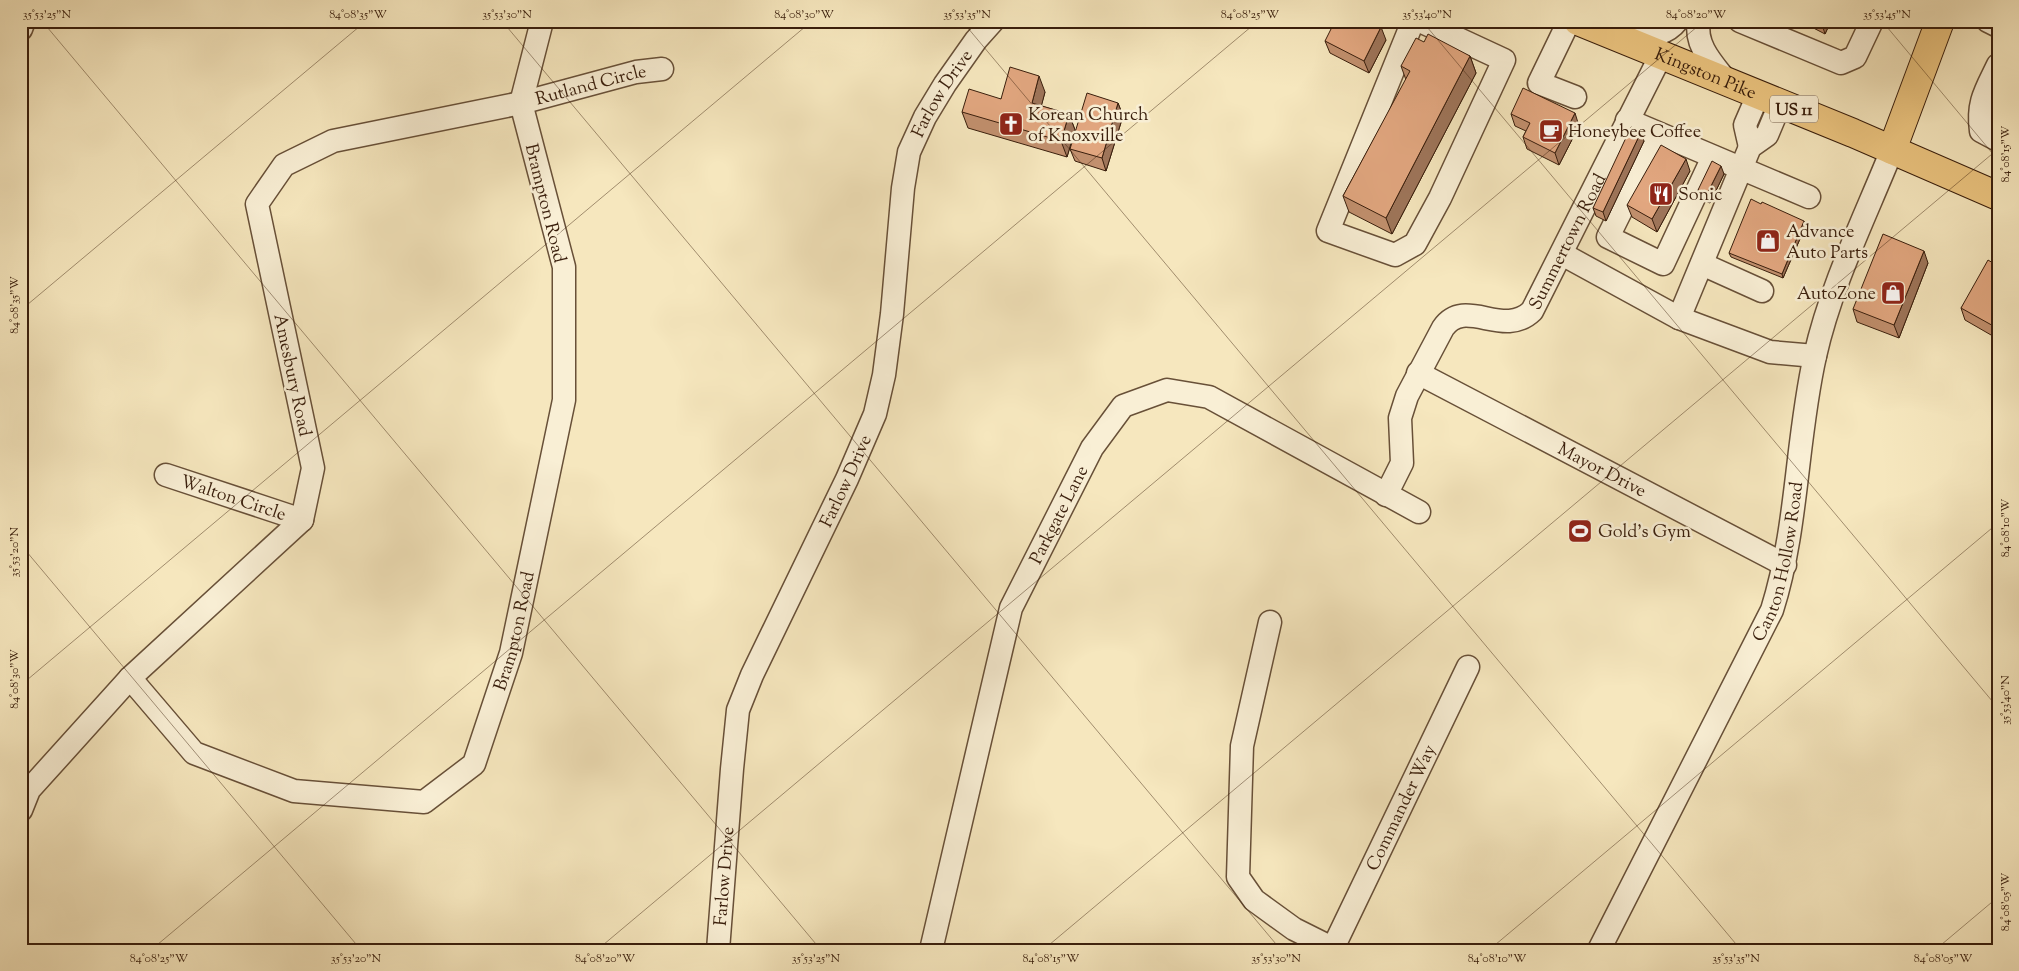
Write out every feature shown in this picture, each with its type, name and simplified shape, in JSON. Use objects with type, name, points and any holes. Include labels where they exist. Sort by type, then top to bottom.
[{"type":"main road","name":"Kingston Pike","points":[[1578,21],[1892,150],[1998,196]]},
{"type":"main road","points":[[1892,150],[1940,21]]},
{"type":"street","points":[[21,29],[24,21]]},
{"type":"street","points":[[521,103],[542,21]]},
{"type":"street","name":"Farlow Drive","points":[[718,950],[738,710],[752,675],[854,464],[875,414],[884,374],[891,323],[902,188],[909,152],[924,117],[945,84],[976,40],[993,21]]},
{"type":"street","points":[[1413,21],[1328,231],[1395,255],[1415,244],[1440,198],[1504,60],[1420,21]]},
{"type":"street","points":[[1569,21],[1539,82],[1575,98]]},
{"type":"street","points":[[1623,40],[1664,32],[1672,28],[1677,21]]},
{"type":"street","points":[[1699,21],[1697,28],[1700,44],[1727,82]]},
{"type":"street","points":[[1740,21],[1841,63],[1855,57],[1872,21]]},
{"type":"street","points":[[1988,21],[1998,26]]},
{"type":"street","name":"Summertown Road","points":[[1386,495],[1402,463],[1400,418],[1407,396],[1449,320],[1460,315],[1509,322],[1526,316],[1532,311],[1661,55]]},
{"type":"street","points":[[1998,65],[1979,114],[1981,131],[1998,140]]},
{"type":"street","name":"Rutland Circle","points":[[521,103],[636,72],[662,69]]},
{"type":"street","points":[[1680,318],[1750,147],[1745,125],[1769,99]]},
{"type":"street","name":"Amesbury Road","points":[[302,520],[313,468],[257,204],[284,165],[333,141],[521,103]]},
{"type":"street","name":"Brampton Road","points":[[130,678],[194,753],[294,791],[424,802],[474,764],[511,654],[564,400],[564,267],[521,103]]},
{"type":"street","points":[[1627,120],[1809,197]]},
{"type":"street","points":[[1608,237],[1660,134]]},
{"type":"street","name":"Canton Hollow Road","points":[[1599,950],[1763,630],[1785,565],[1815,356],[1833,296],[1892,150]]},
{"type":"street","points":[[1663,264],[1713,156]]},
{"type":"street","points":[[1577,224],[1663,264],[1699,272],[1762,292]]},
{"type":"street","points":[[1562,254],[1680,318],[1770,352],[1815,356]]},
{"type":"street","name":"Mayor Drive","points":[[1418,373],[1785,565]]},
{"type":"street","name":"Parkgate Lane","points":[[931,950],[1010,608],[1092,448],[1122,406],[1166,390],[1209,397],[1419,512]]},
{"type":"street","name":"Walton Circle","points":[[166,474],[302,520]]},
{"type":"street","points":[[21,810],[29,790],[130,678],[302,520]]},
{"type":"street","points":[[1270,622],[1242,746],[1238,877],[1254,900],[1294,929],[1335,949]]},
{"type":"street","name":"Commander Way","points":[[1335,949],[1468,667]]},
{"type":"building","points":[[1335,21],[1369,21],[1381,27],[1364,61],[1325,41]]},
{"type":"building","points":[[1428,34],[1470,56],[1386,218],[1343,196],[1410,71],[1401,66],[1416,38],[1424,42]]},
{"type":"building","points":[[1010,67],[1039,76],[1032,103],[1069,114],[1061,141],[962,112],[969,89],[1001,99]]},
{"type":"building","name":"Honeybee Coffee","points":[[1523,88],[1575,113],[1555,153],[1523,137],[1530,123],[1511,114]]},
{"type":"building","points":[[1087,93],[1118,103],[1102,158],[1070,149]]},
{"type":"building","points":[[1631,127],[1641,132],[1603,212],[1593,208]]},
{"type":"building","points":[[1661,145],[1686,159],[1652,219],[1627,205]]},
{"type":"building","points":[[1712,161],[1721,166],[1707,194],[1698,190]]},
{"type":"building","name":"Advance Auto Parts","points":[[1751,199],[1804,221],[1782,274],[1729,253]]},
{"type":"building","name":"AutoZone","points":[[1883,234],[1924,251],[1894,325],[1853,309]]},
{"type":"building","points":[[1988,260],[1998,266],[1997,328],[1961,308]]},
{"type":"building","points":[[1998,783],[1998,796],[1992,792]]},
{"type":"place","name":"Korean Church of Knoxville","points":[[1011,124]]},
{"type":"place","name":"Honeybee Coffee","points":[[1551,131]]},
{"type":"place","name":"Sonic","points":[[1661,194]]},
{"type":"place","name":"Advance Auto Parts","points":[[1768,241]]},
{"type":"place","name":"AutoZone","points":[[1893,293]]},
{"type":"place","name":"Gold's Gym","points":[[1580,531]]}]
